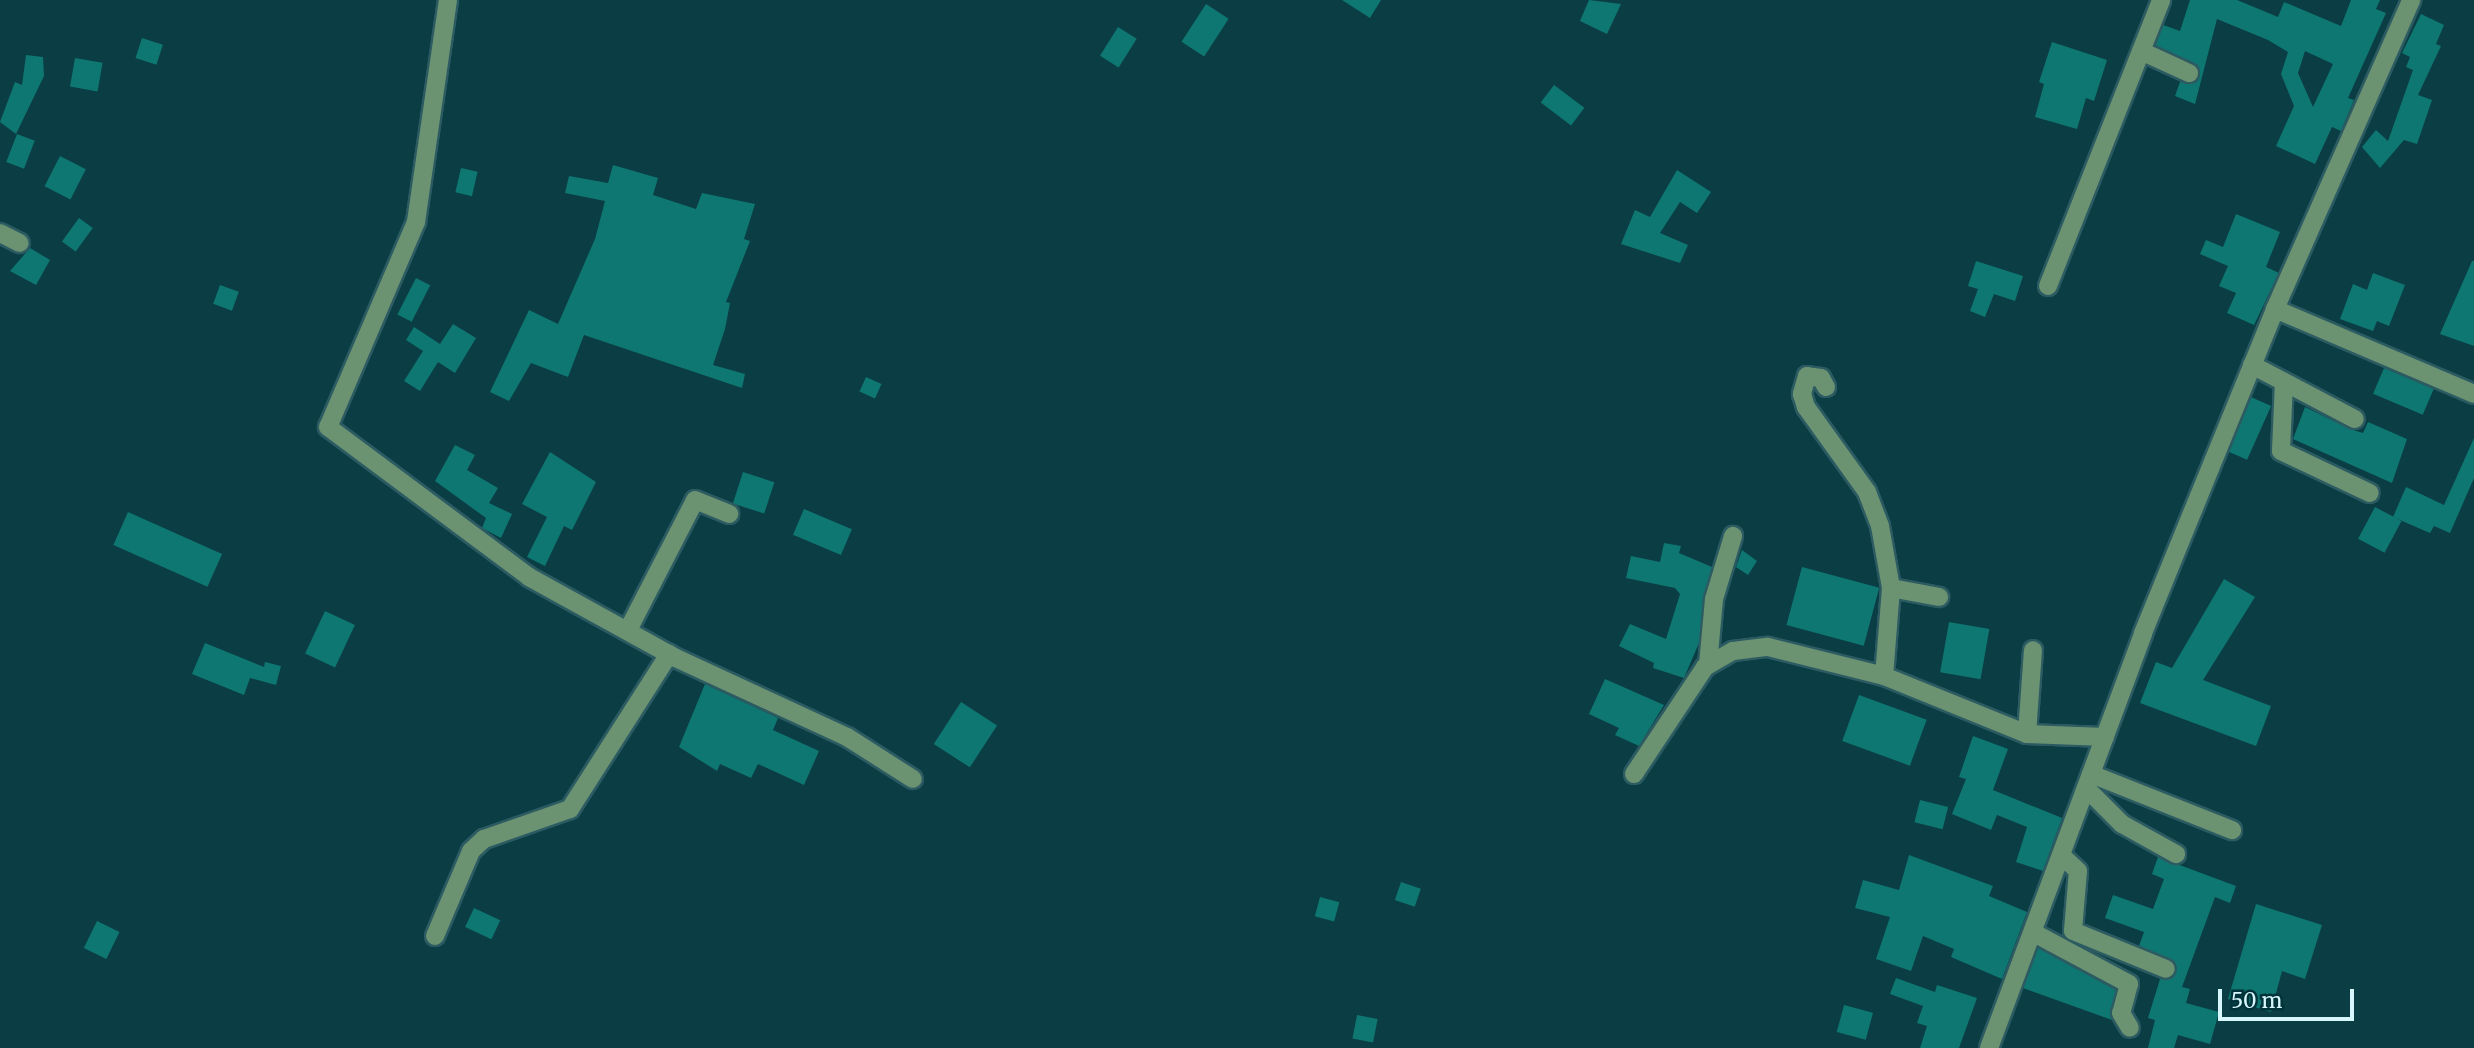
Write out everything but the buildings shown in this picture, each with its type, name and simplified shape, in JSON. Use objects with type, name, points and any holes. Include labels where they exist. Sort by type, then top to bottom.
[{"type":"street","points":[[448,0],[416,222],[328,427],[529,577],[669,654],[781,703],[914,779]]},
{"type":"street","points":[[2048,286],[2161,0]]},
{"type":"street","points":[[1989,1048],[2105,737],[2252,365],[2411,0]]},
{"type":"street","points":[[2141,51],[2189,73]]},
{"type":"street","points":[[0,233],[20,243]]},
{"type":"street","points":[[2275,309],[2474,394]]},
{"type":"street","points":[[2252,365],[2354,419]]},
{"type":"street","points":[[1826,387],[1821,378],[1807,376],[1802,394],[1867,492],[1891,588],[1884,676]]},
{"type":"street","points":[[2284,382],[2281,451],[2370,493]]},
{"type":"street","points":[[628,630],[695,500],[729,514]]},
{"type":"street","points":[[1708,665],[1714,599],[1733,536]]},
{"type":"street","points":[[1891,588],[1939,597]]},
{"type":"street","points":[[1634,774],[1708,665],[1732,651],[1768,647],[1884,676],[2027,734],[2105,737]]},
{"type":"street","points":[[2027,734],[2033,650]]},
{"type":"street","points":[[435,936],[471,851],[484,839],[569,809],[669,654]]},
{"type":"street","points":[[2089,781],[2232,831]]},
{"type":"street","points":[[2089,781],[2122,824],[2176,854]]},
{"type":"street","points":[[2062,856],[2078,872],[2073,931],[2166,969]]},
{"type":"street","points":[[2034,933],[2129,984],[2121,1013],[2130,1028]]}]
